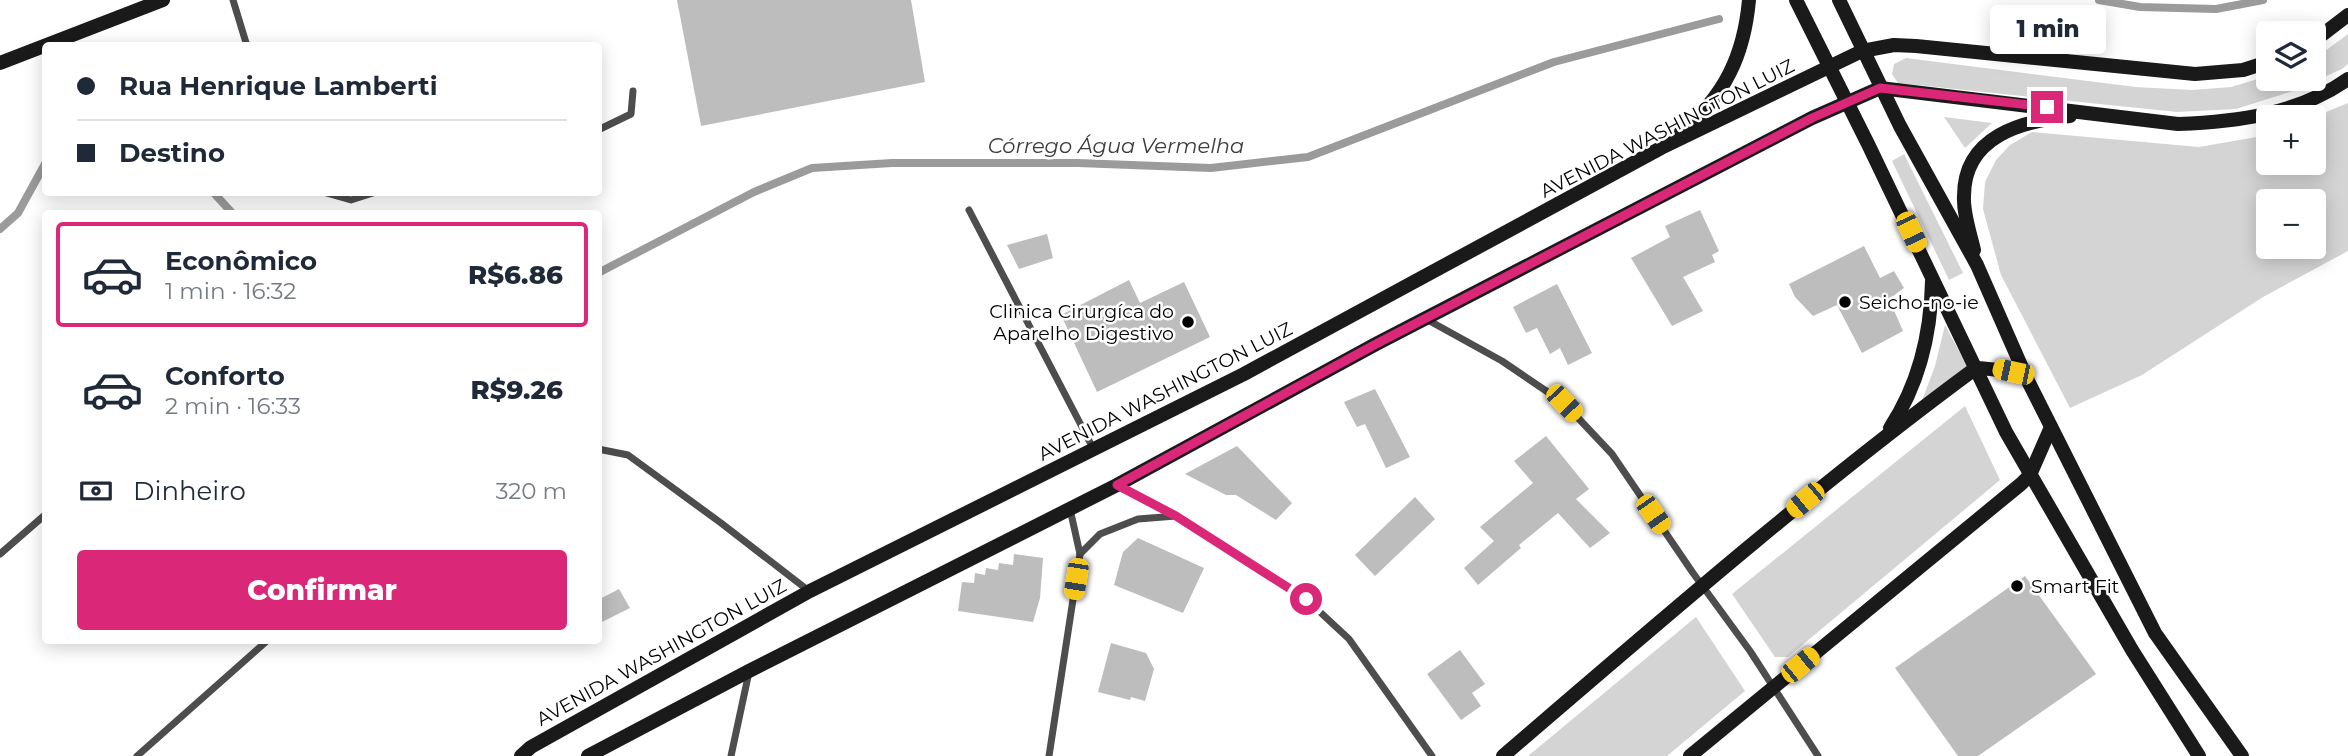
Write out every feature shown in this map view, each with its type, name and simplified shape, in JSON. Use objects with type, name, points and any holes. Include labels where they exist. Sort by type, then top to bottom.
[{"type":"main road","points":[[53,42],[163,0]]},
{"type":"main road","points":[[1661,148],[1701,115],[1728,77],[1746,31],[1749,0]]},
{"type":"main road","points":[[1796,0],[2006,432],[2132,650],[2199,756]]},
{"type":"main road","points":[[1839,0],[1880,88],[1977,265],[2027,379],[2155,633],[2242,756]]},
{"type":"main road","points":[[2326,32],[2348,15]]},
{"type":"main road","points":[[0,62],[42,46]]},
{"type":"main road","name":"AVENIDA WASHINGTON LUIZ","points":[[521,756],[531,747],[810,591],[1244,374],[1661,148],[1862,51],[1894,46],[1916,47],[2195,74],[2243,70],[2256,66]]},
{"type":"main road","points":[[588,756],[749,671],[1117,485],[1425,319],[1846,102],[1880,88],[2178,124],[2220,123],[2262,116],[2298,104],[2348,79]]},
{"type":"main road","points":[[1977,265],[1963,197],[1968,172],[1981,150],[1997,135],[2037,120],[2096,113]]},
{"type":"main road","points":[[1884,436],[1905,402],[1926,343],[1931,316],[1932,276]]},
{"type":"main road","points":[[1503,756],[1702,585],[1884,436],[1976,368],[2013,372],[2027,379]]},
{"type":"main road","points":[[1690,756],[2030,475],[2051,428]]},
{"type":"street","points":[[233,0],[246,42]]},
{"type":"street","points":[[602,128],[631,114],[633,91]]},
{"type":"street","points":[[337,196],[351,200],[364,196]]},
{"type":"street","points":[[969,210],[1094,450]]},
{"type":"street","points":[[1425,319],[1502,361],[1564,403],[1612,454],[1750,652],[1818,756]]},
{"type":"street","points":[[602,450],[628,456],[810,591]]},
{"type":"street","points":[[1117,485],[1176,516],[1306,599],[1349,639],[1432,756]]},
{"type":"street","points":[[1049,756],[1080,554],[1070,508]]},
{"type":"street","points":[[1080,554],[1100,534],[1138,519],[1176,516]]},
{"type":"street","points":[[0,554],[42,517]]},
{"type":"street","points":[[137,756],[263,644]]},
{"type":"street","points":[[731,756],[749,671]]},
{"type":"shaded area","points":[[2348,34],[2348,64],[2326,76],[2326,50]]},
{"type":"shaded area","points":[[1906,58],[2136,87],[2192,90],[2231,87],[2256,80],[2256,91],[2293,91],[2236,109],[2177,112],[1898,83],[1892,74],[1894,64]]},
{"type":"shaded area","points":[[2348,103],[2348,251],[2263,297],[2142,375],[2070,408],[2001,275],[1983,209],[1985,182],[1996,160],[2010,145],[2032,132],[2199,147],[2256,137],[2256,175],[2326,175],[2326,112]]},
{"type":"shaded area","points":[[1944,117],[1992,123],[1965,148]]},
{"type":"shaded area","points":[[1904,154],[1963,273],[1949,280],[1892,161]]},
{"type":"shaded area","points":[[1945,325],[1967,366],[1917,414],[1935,366]]},
{"type":"shaded area","points":[[1965,406],[2000,480],[1788,657],[1775,657],[1732,594]]},
{"type":"shaded area","points":[[1696,617],[1745,691],[1667,756],[1528,756]]},
{"type":"building","points":[[677,0],[911,0],[925,82],[701,126]]},
{"type":"building","points":[[1700,210],[1719,251],[1712,255],[1715,262],[1683,277],[1703,311],[1672,326],[1631,258],[1670,237],[1665,226]]},
{"type":"building","points":[[1047,234],[1053,258],[1019,269],[1007,245]]},
{"type":"building","name":"Seicho-no-ie","points":[[1864,246],[1880,278],[1894,271],[1904,288],[1889,299],[1903,331],[1862,353],[1837,305],[1813,316],[1795,297],[1789,284]]},
{"type":"building","points":[[1129,280],[1140,303],[1184,282],[1210,337],[1097,392],[1061,315]]},
{"type":"building","points":[[1557,284],[1592,353],[1568,365],[1560,348],[1550,354],[1537,328],[1526,333],[1513,307]]},
{"type":"building","points":[[1375,389],[1410,457],[1386,468],[1365,424],[1357,427],[1344,402]]},
{"type":"building","points":[[1546,436],[1589,489],[1576,499],[1610,533],[1590,548],[1558,513],[1519,545],[1521,548],[1478,585],[1464,568],[1494,541],[1480,527],[1533,483],[1514,461]]},
{"type":"building","points":[[1237,446],[1292,503],[1276,520],[1236,495],[1226,495],[1185,474]]},
{"type":"building","points":[[1415,497],[1435,519],[1375,576],[1355,555]]},
{"type":"building","points":[[1138,538],[1204,568],[1183,613],[1114,585],[1123,552]]},
{"type":"building","points":[[1014,554],[1043,558],[1040,598],[1033,622],[958,611],[962,582],[974,583],[975,573],[985,575],[986,568],[998,570],[999,563],[1013,565]]},
{"type":"building","points":[[2025,576],[2096,674],[1978,756],[1958,756],[1895,668]]},
{"type":"building","points":[[619,589],[630,608],[602,622],[602,598]]},
{"type":"building","points":[[1111,643],[1146,653],[1154,669],[1145,701],[1098,692]]},
{"type":"building","points":[[1460,650],[1485,684],[1472,693],[1481,706],[1461,720],[1427,674]]},
{"type":"waterway","points":[[2099,0],[2140,7],[2216,9],[2263,0]]},
{"type":"waterway","name":"Córrego Água Vermelha","points":[[602,271],[754,192],[812,168],[892,163],[1078,163],[1211,168],[1308,157],[1554,62],[1719,19]]},
{"type":"waterway","name":"Córrego Água Vermelha","points":[[0,229],[18,213],[42,169]]},
{"type":"waterway","name":"Córrego Água Vermelha","points":[[217,196],[229,210]]},
{"type":"place","name":"Seicho-no-ie","points":[[1845,302]]},
{"type":"place","name":"Clinica Cirurgíca do Aparelho Digestivo","points":[[1188,322]]},
{"type":"place","name":"Smart Fit","points":[[2017,586]]},
{"type":"route","points":[[1306,599],[1176,516],[1117,485],[1376,344],[1812,118],[1880,88],[2047,107]]}]
